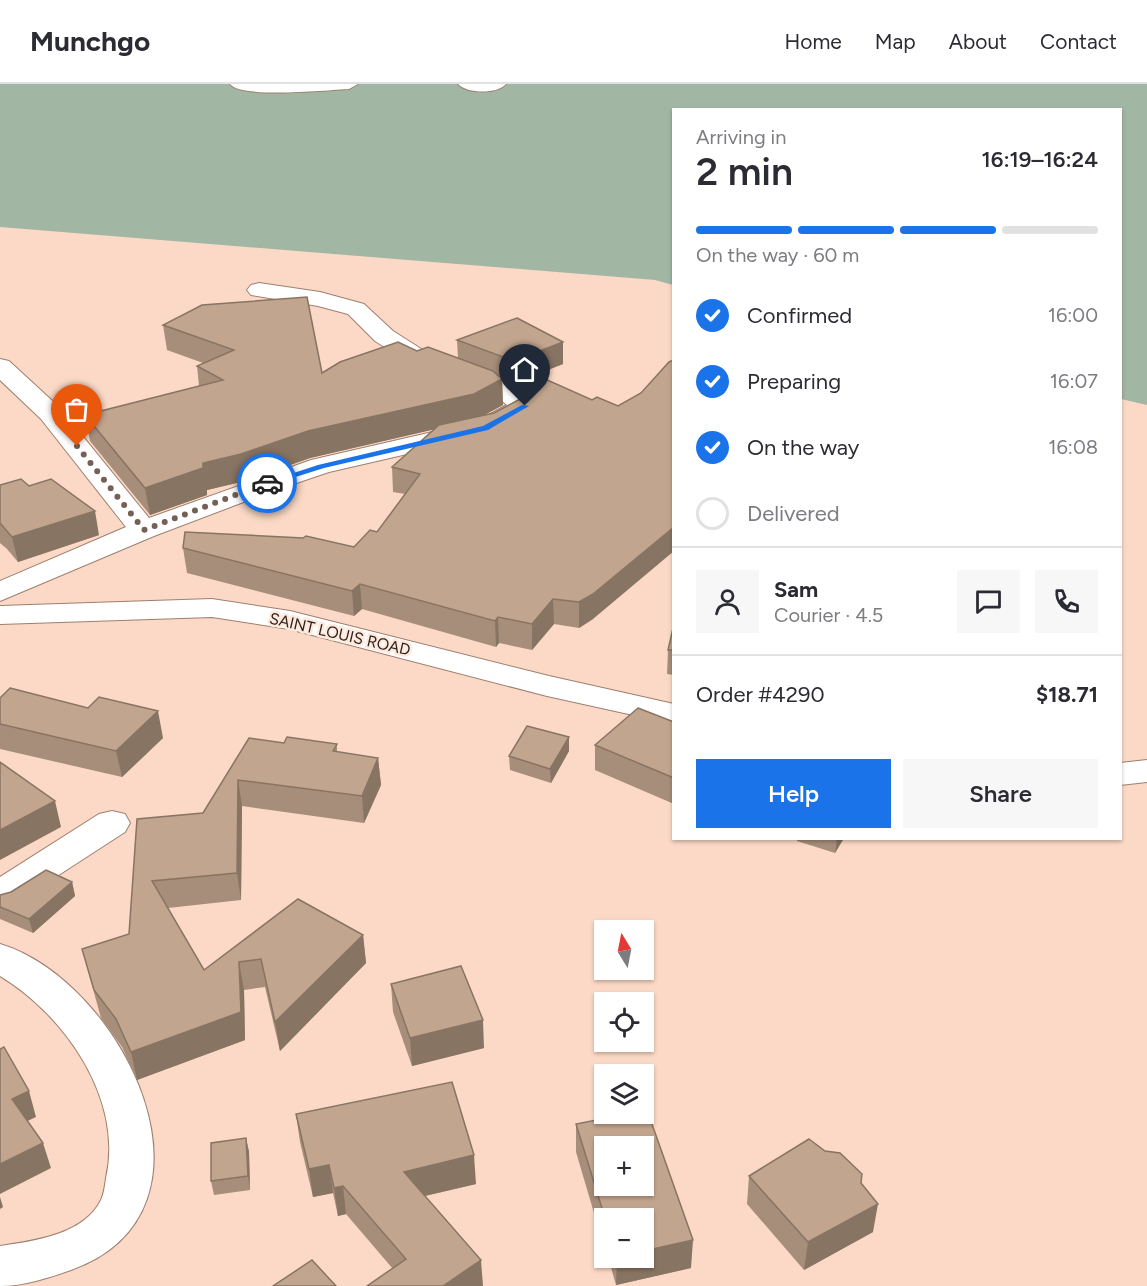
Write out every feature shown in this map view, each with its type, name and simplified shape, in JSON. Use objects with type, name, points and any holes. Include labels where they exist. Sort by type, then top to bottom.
[{"type":"street","points":[[239,84],[285,87],[349,84]]},
{"type":"street","points":[[467,84],[473,86],[497,84]]},
{"type":"street","points":[[0,592],[144,530],[260,486],[321,466],[485,428],[525,406],[504,390],[417,357],[384,336],[356,309],[320,299],[259,290]]},
{"type":"street","points":[[0,366],[50,413],[144,530]]},
{"type":"street","name":"SAINT LOUIS ROAD","points":[[0,615],[212,608],[290,620],[547,686],[672,714]]},
{"type":"street","points":[[1122,774],[1147,771]]},
{"type":"street","points":[[0,895],[112,823]]},
{"type":"street","points":[[0,958],[41,986],[82,1026],[113,1073],[134,1134],[134,1175],[118,1214],[87,1242],[41,1261],[0,1268]]},
{"type":"green space","points":[[0,84],[1147,84],[1147,405],[1122,399],[1122,108],[672,108],[672,285],[655,280],[0,227]]},
{"type":"building","points":[[307,297],[322,373],[340,362],[398,342],[417,351],[428,347],[493,371],[502,379],[474,394],[308,431],[241,454],[203,463],[203,468],[145,488],[85,415],[223,380],[197,366],[234,350],[163,325],[202,305]]},
{"type":"building","points":[[517,318],[563,342],[514,361],[457,340]]},
{"type":"building","points":[[672,361],[672,529],[593,594],[579,602],[553,599],[532,624],[498,617],[495,621],[360,584],[352,591],[183,548],[185,532],[303,538],[306,536],[354,547],[370,530],[377,532],[420,474],[392,467],[439,425],[494,413],[535,391],[540,383],[527,371],[592,400],[597,397],[618,406],[641,393]]},
{"type":"building","points":[[21,479],[29,486],[51,479],[95,511],[12,537],[0,523],[0,485]]},
{"type":"building","points":[[672,633],[672,650],[668,650]]},
{"type":"building","points":[[10,688],[88,708],[99,697],[158,711],[116,751],[0,724],[0,698]]},
{"type":"building","points":[[638,708],[672,721],[672,777],[595,745]]},
{"type":"building","points":[[527,726],[569,737],[550,769],[509,756]]},
{"type":"building","points":[[287,737],[337,744],[333,751],[378,758],[362,796],[238,780],[237,873],[152,881],[204,970],[298,899],[363,935],[275,1022],[261,959],[239,962],[241,1012],[131,1052],[116,1019],[94,990],[82,949],[129,934],[137,819],[203,813],[249,738],[284,743]]},
{"type":"building","points":[[0,762],[55,801],[0,830]]},
{"type":"building","points":[[46,870],[72,882],[29,919],[0,907],[0,895],[11,892]]},
{"type":"building","points":[[461,966],[483,1020],[410,1038],[391,984]]},
{"type":"building","points":[[4,1047],[29,1091],[12,1099],[43,1143],[0,1164],[0,1049]]},
{"type":"building","points":[[452,1082],[474,1155],[404,1172],[481,1260],[443,1286],[367,1286],[406,1259],[343,1186],[334,1188],[329,1165],[309,1169],[296,1114]]},
{"type":"building","points":[[594,1120],[594,1124],[652,1124],[693,1240],[654,1249],[654,1208],[602,1208],[598,1196],[654,1196],[654,1136],[594,1136],[594,1182],[576,1124]]},
{"type":"building","points":[[246,1138],[248,1176],[211,1181],[211,1143]]},
{"type":"building","points":[[809,1139],[825,1151],[840,1153],[862,1174],[861,1183],[878,1204],[808,1242],[749,1176]]},
{"type":"building","points":[[312,1260],[336,1286],[273,1286]]},
{"type":"way so far","points":[[77,446],[144,530],[267,483]]},
{"type":"route","points":[[267,483],[321,466],[485,428],[515,414],[525,406]]}]
